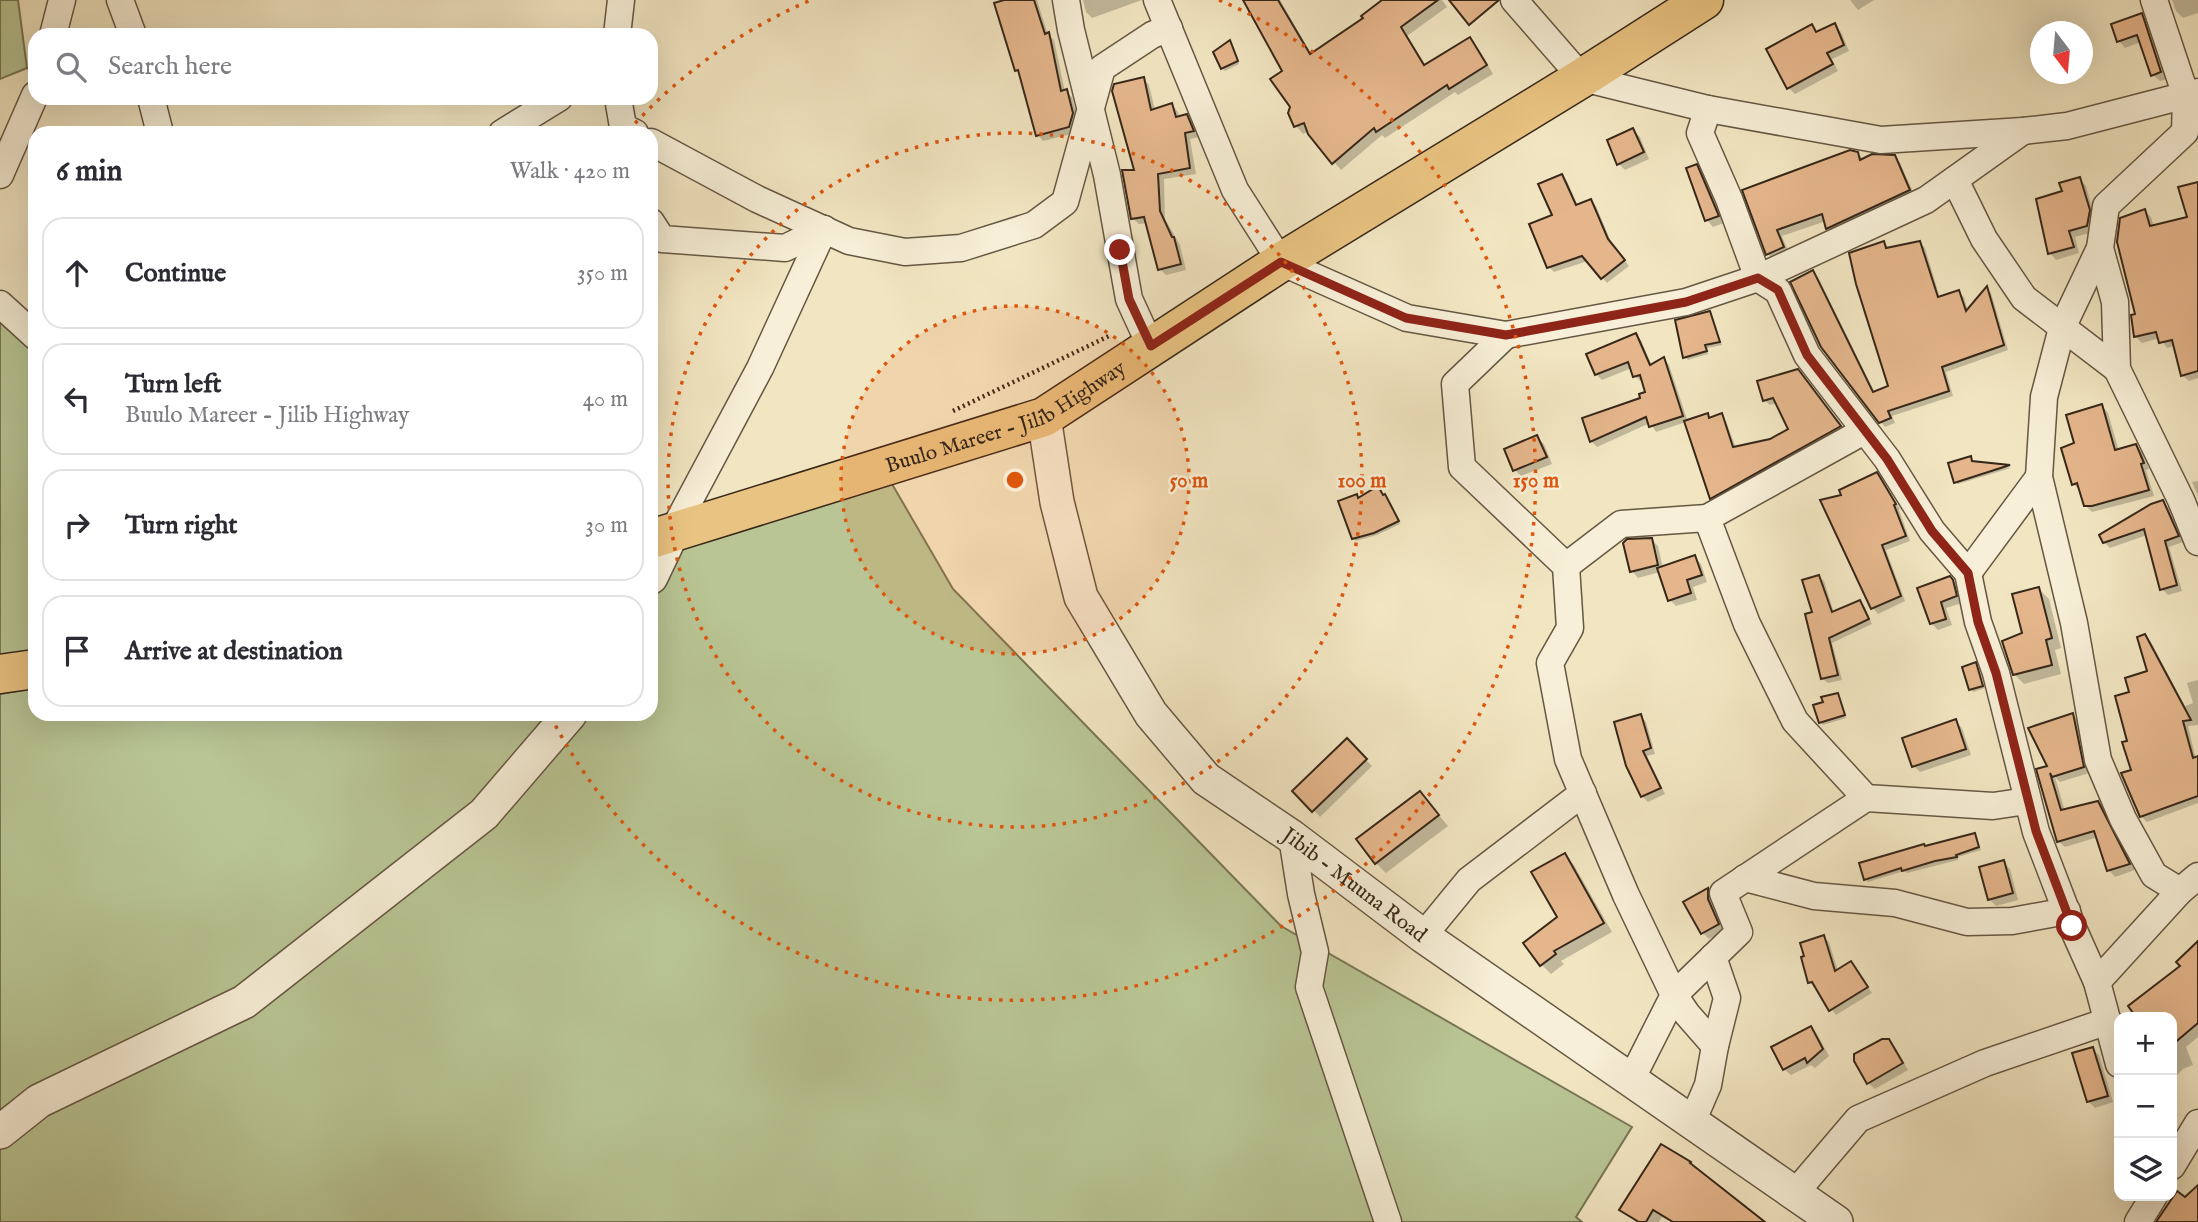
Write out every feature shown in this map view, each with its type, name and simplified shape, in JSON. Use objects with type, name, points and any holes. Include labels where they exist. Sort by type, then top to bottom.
[{"type":"main road","name":"Buulo Mareer - Jilib Highway","points":[[662,536],[1044,417],[1136,338],[1281,262],[1583,78],[1704,0]]},
{"type":"main road","points":[[0,674],[28,670]]},
{"type":"street","points":[[55,28],[62,0]]},
{"type":"street","points":[[120,0],[130,28]]},
{"type":"street","points":[[618,28],[621,0]]},
{"type":"street","points":[[1066,0],[1107,175],[1136,338]]},
{"type":"street","points":[[1157,0],[1235,190],[1281,262],[1406,318],[1506,335],[1686,302],[1758,278],[1926,200],[2023,131]]},
{"type":"street","points":[[1514,0],[1583,78],[1709,109],[1881,140],[2067,126],[2192,94]]},
{"type":"street","points":[[2154,0],[2192,94],[2185,131],[2106,206],[2100,248],[2063,328],[2044,397],[2039,477],[2074,623],[2098,760],[2123,819],[2154,875],[2189,883]]},
{"type":"street","points":[[658,146],[757,200],[849,241],[905,252],[961,248],[1034,225],[1065,202],[1102,68],[1152,34],[1169,28]]},
{"type":"street","points":[[0,175],[30,105]]},
{"type":"street","points":[[153,105],[158,126]]},
{"type":"street","points":[[513,126],[548,105]]},
{"type":"street","points":[[620,105],[626,126]]},
{"type":"street","points":[[1709,109],[1700,133],[1730,200],[1758,278],[1778,290],[1807,355],[1887,459],[1932,531],[1968,573],[1978,622],[1996,673],[2036,831],[2097,982],[2114,1044]]},
{"type":"street","points":[[1955,180],[1984,239],[2024,298],[2117,369]]},
{"type":"street","points":[[658,237],[785,248],[824,229]]},
{"type":"street","points":[[662,536],[760,368],[824,229]]},
{"type":"street","points":[[2100,248],[2115,302],[2117,369],[2176,489],[2198,542]]},
{"type":"street","points":[[0,304],[28,330]]},
{"type":"street","points":[[1506,335],[1455,384],[1462,467],[1566,566],[1570,628],[1550,663],[1568,759],[1626,895],[1674,995],[1715,1046]]},
{"type":"street","name":"Jibib - Muuna Road","points":[[1044,417],[1056,502],[1081,597],[1151,714],[1206,779],[1292,837],[1423,936],[1836,1222]]},
{"type":"street","points":[[1566,566],[1621,524],[1707,518],[1864,430]]},
{"type":"street","points":[[1968,573],[2039,477]]},
{"type":"street","points":[[1707,518],[1747,624],[1795,721],[1866,798]]},
{"type":"street","points":[[0,1132],[39,1101],[244,1002],[484,814],[564,721]]},
{"type":"street","points":[[1423,936],[1468,880],[1583,793]]},
{"type":"street","points":[[1631,1080],[1674,995],[1739,932],[1723,893],[1866,798],[1993,806],[2027,800]]},
{"type":"street","points":[[1292,837],[1301,894],[1315,952],[1309,987],[1388,1222]]},
{"type":"street","points":[[1745,878],[1814,896],[1895,904],[1967,922],[2012,921],[2067,911]]},
{"type":"street","points":[[2097,982],[2189,883]]},
{"type":"street","points":[[1692,1122],[1709,1085],[1727,998],[1713,957]]},
{"type":"street","points":[[1795,1193],[1858,1119],[1985,1063],[2108,1021]]},
{"type":"street","points":[[2177,1158],[2198,1123]]},
{"type":"path","points":[[947,414],[1136,338]]},
{"type":"green space","points":[[0,0],[18,0],[27,68],[0,79]]},
{"type":"green space","points":[[28,311],[28,652],[0,657],[0,317]]},
{"type":"green space","points":[[892,484],[953,589],[1281,926],[1632,1127],[1576,1217],[1582,1222],[0,1222],[0,694],[28,689],[28,721],[658,721],[658,557]]},
{"type":"building","points":[[1004,0],[1034,0],[1045,34],[1049,32],[1061,91],[1067,89],[1073,113],[1069,127],[1036,136],[1018,70],[1015,71],[994,3]]},
{"type":"building","points":[[1243,0],[1278,0],[1310,54],[1363,18],[1361,16],[1382,0],[1438,0],[1401,27],[1424,65],[1470,37],[1487,65],[1449,89],[1447,85],[1376,132],[1374,128],[1332,164],[1308,134],[1304,123],[1294,127],[1288,113],[1290,107],[1270,79],[1282,71]]},
{"type":"building","points":[[1449,0],[1499,0],[1469,25]]},
{"type":"building","points":[[2142,13],[2161,72],[2151,76],[2137,35],[2117,42],[2111,24]]},
{"type":"building","points":[[1835,23],[1844,45],[1827,53],[1833,64],[1787,89],[1766,49],[1812,24],[1816,32]]},
{"type":"building","points":[[1230,40],[1238,61],[1221,69],[1213,52]]},
{"type":"building","points":[[1144,77],[1151,110],[1172,103],[1176,117],[1187,114],[1194,131],[1185,133],[1190,168],[1158,174],[1160,211],[1174,237],[1181,264],[1158,270],[1144,217],[1131,219],[1122,170],[1134,170],[1112,91],[1114,84]]},
{"type":"building","points":[[1633,128],[1644,152],[1617,165],[1607,140]]},
{"type":"building","points":[[1850,150],[1858,152],[1860,160],[1872,154],[1895,155],[1910,190],[1826,229],[1822,214],[1777,230],[1784,247],[1766,255],[1742,190]]},
{"type":"building","points":[[1697,164],[1719,216],[1705,221],[1686,168]]},
{"type":"building","points":[[1562,174],[1576,205],[1591,199],[1608,239],[1625,260],[1601,279],[1582,256],[1547,268],[1529,224],[1552,215],[1538,184]]},
{"type":"building","points":[[2080,177],[2090,210],[2087,226],[2069,231],[2074,247],[2048,254],[2036,199],[2062,191],[2059,183]]},
{"type":"building","points":[[2198,182],[2198,371],[2181,376],[2172,340],[2159,343],[2156,332],[2134,337],[2131,315],[2135,314],[2117,242],[2120,218],[2145,209],[2150,226],[2187,217],[2178,187]]},
{"type":"building","points":[[1884,241],[1886,248],[1920,241],[1938,297],[1959,290],[1966,311],[1987,286],[2004,345],[1942,367],[1949,391],[1888,411],[1891,418],[1879,423],[1821,347],[1790,282],[1813,270],[1873,392],[1888,386],[1849,253]]},
{"type":"building","points":[[1710,311],[1720,342],[1705,345],[1707,351],[1683,358],[1675,320]]},
{"type":"building","points":[[1636,333],[1650,365],[1664,357],[1683,416],[1649,427],[1646,417],[1590,442],[1582,418],[1640,398],[1639,394],[1645,392],[1640,375],[1633,377],[1628,362],[1595,375],[1586,354]]},
{"type":"building","points":[[1798,369],[1841,426],[1710,499],[1684,421],[1708,413],[1709,418],[1722,413],[1733,447],[1770,439],[1788,429],[1773,398],[1763,401],[1757,381]]},
{"type":"building","points":[[2102,404],[2115,450],[2136,444],[2144,463],[2141,464],[2149,490],[2084,506],[2077,483],[2072,485],[2061,448],[2074,443],[2066,415]]},
{"type":"building","points":[[1537,435],[1547,457],[1513,471],[1504,449]]},
{"type":"building","points":[[1971,456],[1972,461],[2010,465],[1954,483],[1948,463]]},
{"type":"building","points":[[1877,472],[1896,504],[1894,505],[1906,536],[1882,545],[1901,596],[1871,609],[1820,500],[1841,495],[1839,490]]},
{"type":"building","points":[[1378,486],[1399,521],[1374,533],[1352,539],[1338,501],[1357,494],[1358,498]]},
{"type":"building","points":[[2163,500],[2179,536],[2165,541],[2177,585],[2160,590],[2144,529],[2103,543],[2099,535],[2151,504]]},
{"type":"building","points":[[1652,538],[1658,565],[1630,572],[1623,543],[1627,539]]},
{"type":"building","points":[[1695,555],[1702,575],[1687,580],[1691,593],[1668,601],[1657,568]]},
{"type":"building","points":[[1819,575],[1832,612],[1860,600],[1869,619],[1829,638],[1838,675],[1821,679],[1805,614],[1812,612],[1802,580]]},
{"type":"building","points":[[1950,576],[1957,596],[1941,602],[1946,619],[1930,624],[1917,588]]},
{"type":"building","points":[[2039,587],[2052,638],[2046,640],[2052,665],[2013,675],[2002,641],[2022,633],[2012,594]]},
{"type":"building","points":[[2145,634],[2191,720],[2183,721],[2193,758],[2198,756],[2198,796],[2140,817],[2121,773],[2131,770],[2122,742],[2127,741],[2115,696],[2129,692],[2125,678],[2147,671],[2137,637]]},
{"type":"building","points":[[1976,662],[1983,686],[1969,690],[1962,667]]},
{"type":"building","points":[[1838,693],[1845,715],[1819,723],[1813,705],[1823,702],[1821,697]]},
{"type":"building","points":[[2073,713],[2084,767],[2052,777],[2050,773],[2061,810],[2098,801],[2130,864],[2107,871],[2094,831],[2057,842],[2036,769],[2047,766],[2028,728]]},
{"type":"building","points":[[1641,714],[1651,748],[1643,751],[1661,788],[1641,797],[1626,766],[1614,722]]},
{"type":"building","points":[[1956,719],[1966,749],[1912,767],[1902,738]]},
{"type":"building","points":[[1347,738],[1367,759],[1312,812],[1292,791]]},
{"type":"building","points":[[1420,791],[1439,815],[1375,864],[1356,839]]},
{"type":"building","points":[[1975,833],[1979,847],[1956,855],[1957,857],[1902,871],[1901,868],[1864,880],[1859,863],[1924,844],[1925,846]]},
{"type":"building","points":[[1565,853],[1604,923],[1554,951],[1556,954],[1540,966],[1523,943],[1557,917],[1531,872]]},
{"type":"building","points":[[2004,860],[2013,893],[1988,900],[1979,867]]},
{"type":"building","points":[[1708,888],[1708,899],[1719,924],[1701,934],[1683,902]]},
{"type":"building","points":[[1824,935],[1835,971],[1851,961],[1868,987],[1829,1011],[1812,982],[1808,983],[1800,943]]},
{"type":"building","points":[[2198,941],[2198,1023],[2177,1041],[2177,1012],[2132,1012],[2128,1006],[2180,966],[2176,962]]},
{"type":"building","points":[[1811,1026],[1823,1049],[1807,1063],[1805,1058],[1783,1070],[1771,1047]]},
{"type":"building","points":[[1882,1039],[1889,1039],[1903,1063],[1867,1084],[1854,1061],[1854,1054]]},
{"type":"building","points":[[2093,1047],[2108,1096],[2087,1102],[2072,1053]]},
{"type":"building","points":[[1661,1144],[1691,1162],[1765,1222],[1673,1222],[1653,1210],[1646,1222],[1639,1222],[1619,1210]]},
{"type":"building","points":[[2198,1185],[2198,1222],[2156,1222],[2170,1201],[2177,1201],[2177,1191],[2185,1197]]},
{"type":"route","points":[[1120,250],[1129,299],[1151,346],[1281,262],[1406,318],[1506,335],[1686,302],[1758,278],[1778,290],[1807,355],[1887,459],[1932,531],[1968,573],[1978,622],[1996,673],[2036,831],[2072,926]]}]
